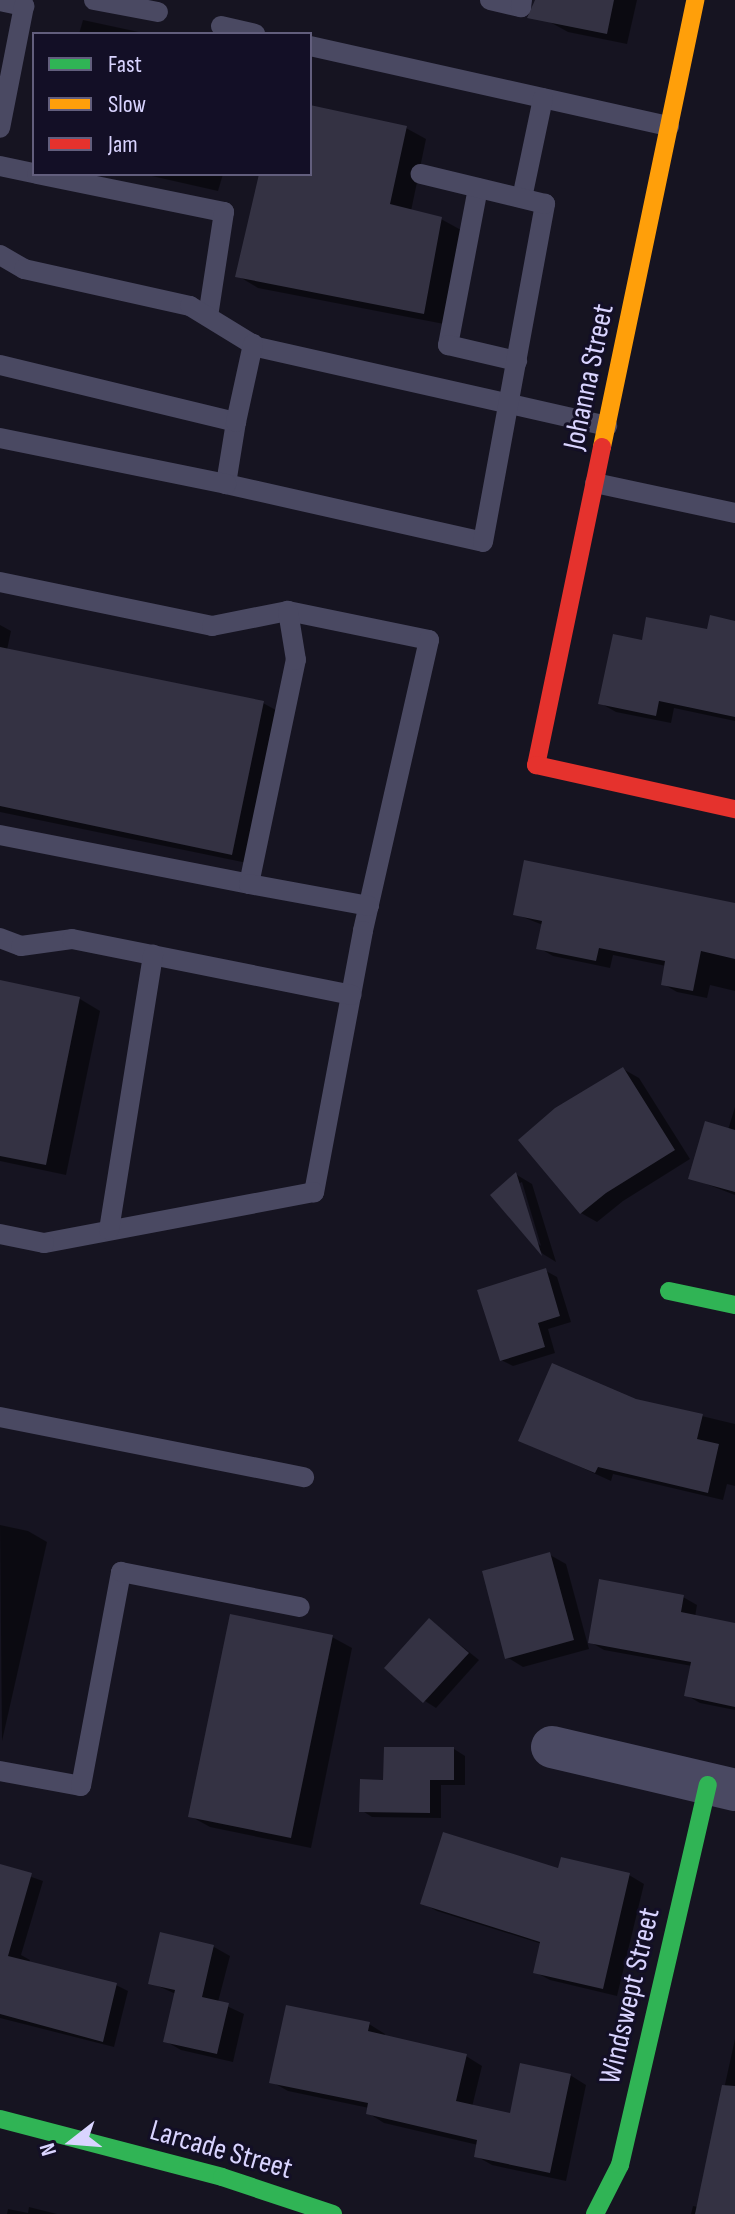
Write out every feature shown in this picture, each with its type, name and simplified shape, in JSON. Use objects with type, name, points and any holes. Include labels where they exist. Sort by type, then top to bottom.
[{"type":"street","name":"Johanna Street","points":[[695,0],[536,765],[735,809]]},
{"type":"street","points":[[669,1291],[735,1305]]},
{"type":"street","points":[[552,1747],[721,1788]]},
{"type":"street","name":"Windswept Street","points":[[595,2214],[620,2165],[721,1788]]},
{"type":"street","name":"Larcade Street","points":[[0,2119],[222,2177],[333,2214]]},
{"type":"lane","points":[[94,0],[158,12]]},
{"type":"lane","points":[[490,0],[521,7],[522,0]]},
{"type":"lane","points":[[0,1],[28,3],[0,128]]},
{"type":"lane","points":[[221,26],[246,32]]},
{"type":"lane","points":[[312,46],[669,126]]},
{"type":"lane","points":[[522,198],[543,98]]},
{"type":"lane","points":[[0,166],[32,173]]},
{"type":"lane","points":[[0,438],[226,484],[483,542],[545,204],[421,174]]},
{"type":"lane","points":[[46,176],[224,212],[208,316]]},
{"type":"lane","points":[[478,188],[448,345],[517,361]]},
{"type":"lane","points":[[0,255],[24,269],[190,306],[253,344],[607,426]]},
{"type":"lane","points":[[226,484],[253,344]]},
{"type":"lane","points":[[0,365],[236,422]]},
{"type":"lane","points":[[595,483],[735,513]]},
{"type":"lane","points":[[0,582],[212,626],[288,611],[429,640],[369,906],[314,1192],[44,1243],[0,1234]]},
{"type":"lane","points":[[249,884],[296,660],[288,611]]},
{"type":"lane","points":[[0,835],[369,906]]},
{"type":"lane","points":[[0,938],[21,946],[72,939],[351,995]]},
{"type":"lane","points":[[109,1230],[153,954]]},
{"type":"lane","points":[[0,1417],[304,1477]]},
{"type":"lane","points":[[0,1771],[81,1786],[121,1572],[300,1607]]},
{"type":"building","points":[[535,0],[614,0],[607,34],[527,18]]},
{"type":"building","points":[[312,105],[407,126],[390,204],[442,217],[424,314],[235,277],[259,176],[312,176]]},
{"type":"building","points":[[710,615],[735,621],[735,717],[659,701],[656,716],[598,704],[613,634],[642,640],[646,617],[707,629]]},
{"type":"building","points":[[0,647],[264,701],[232,855],[0,806]]},
{"type":"building","points":[[524,860],[735,903],[735,959],[701,951],[693,991],[661,985],[665,961],[599,948],[596,961],[536,949],[542,921],[513,915]]},
{"type":"building","points":[[0,980],[80,997],[46,1165],[0,1156]]},
{"type":"building","points":[[623,1067],[675,1150],[606,1193],[580,1214],[518,1140],[555,1108]]},
{"type":"building","points":[[705,1121],[735,1130],[735,1192],[688,1179]]},
{"type":"building","points":[[516,1172],[542,1256],[490,1195]]},
{"type":"building","points":[[546,1268],[560,1316],[538,1323],[545,1347],[500,1361],[477,1290]]},
{"type":"building","points":[[552,1363],[636,1399],[703,1414],[697,1439],[719,1444],[708,1493],[598,1467],[595,1473],[518,1441]]},
{"type":"building","points":[[550,1552],[574,1640],[505,1659],[482,1571]]},
{"type":"building","points":[[599,1579],[684,1595],[681,1612],[735,1623],[735,1707],[684,1696],[691,1662],[588,1643]]},
{"type":"building","points":[[230,1614],[333,1635],[291,1838],[188,1817]]},
{"type":"building","points":[[429,1618],[469,1653],[423,1703],[384,1668]]},
{"type":"building","points":[[384,1747],[454,1747],[454,1780],[430,1780],[430,1813],[359,1812],[360,1779],[383,1780]]},
{"type":"building","points":[[443,1832],[558,1868],[561,1857],[630,1873],[603,1989],[533,1973],[540,1942],[420,1904]]},
{"type":"building","points":[[0,1864],[32,1873],[8,1956],[117,1983],[103,2042],[0,2014]]},
{"type":"building","points":[[160,1932],[214,1945],[202,1997],[229,2003],[217,2054],[163,2042],[175,1990],[148,1984]]},
{"type":"building","points":[[286,2005],[370,2022],[368,2031],[467,2054],[456,2101],[510,2113],[520,2063],[571,2074],[550,2173],[474,2157],[477,2140],[366,2114],[368,2103],[269,2083]]},
{"type":"building","points":[[722,2085],[735,2086],[735,2214],[695,2214]]},
{"type":"traffic: fast","points":[[669,1291],[735,1305]]},
{"type":"traffic: fast","points":[[595,2214],[620,2165],[708,1785]]},
{"type":"traffic: fast","points":[[0,2119],[222,2177],[333,2214]]},
{"type":"traffic: slow","points":[[602,447],[695,0]]},
{"type":"traffic: jam","points":[[602,447],[536,765],[735,809]]}]
